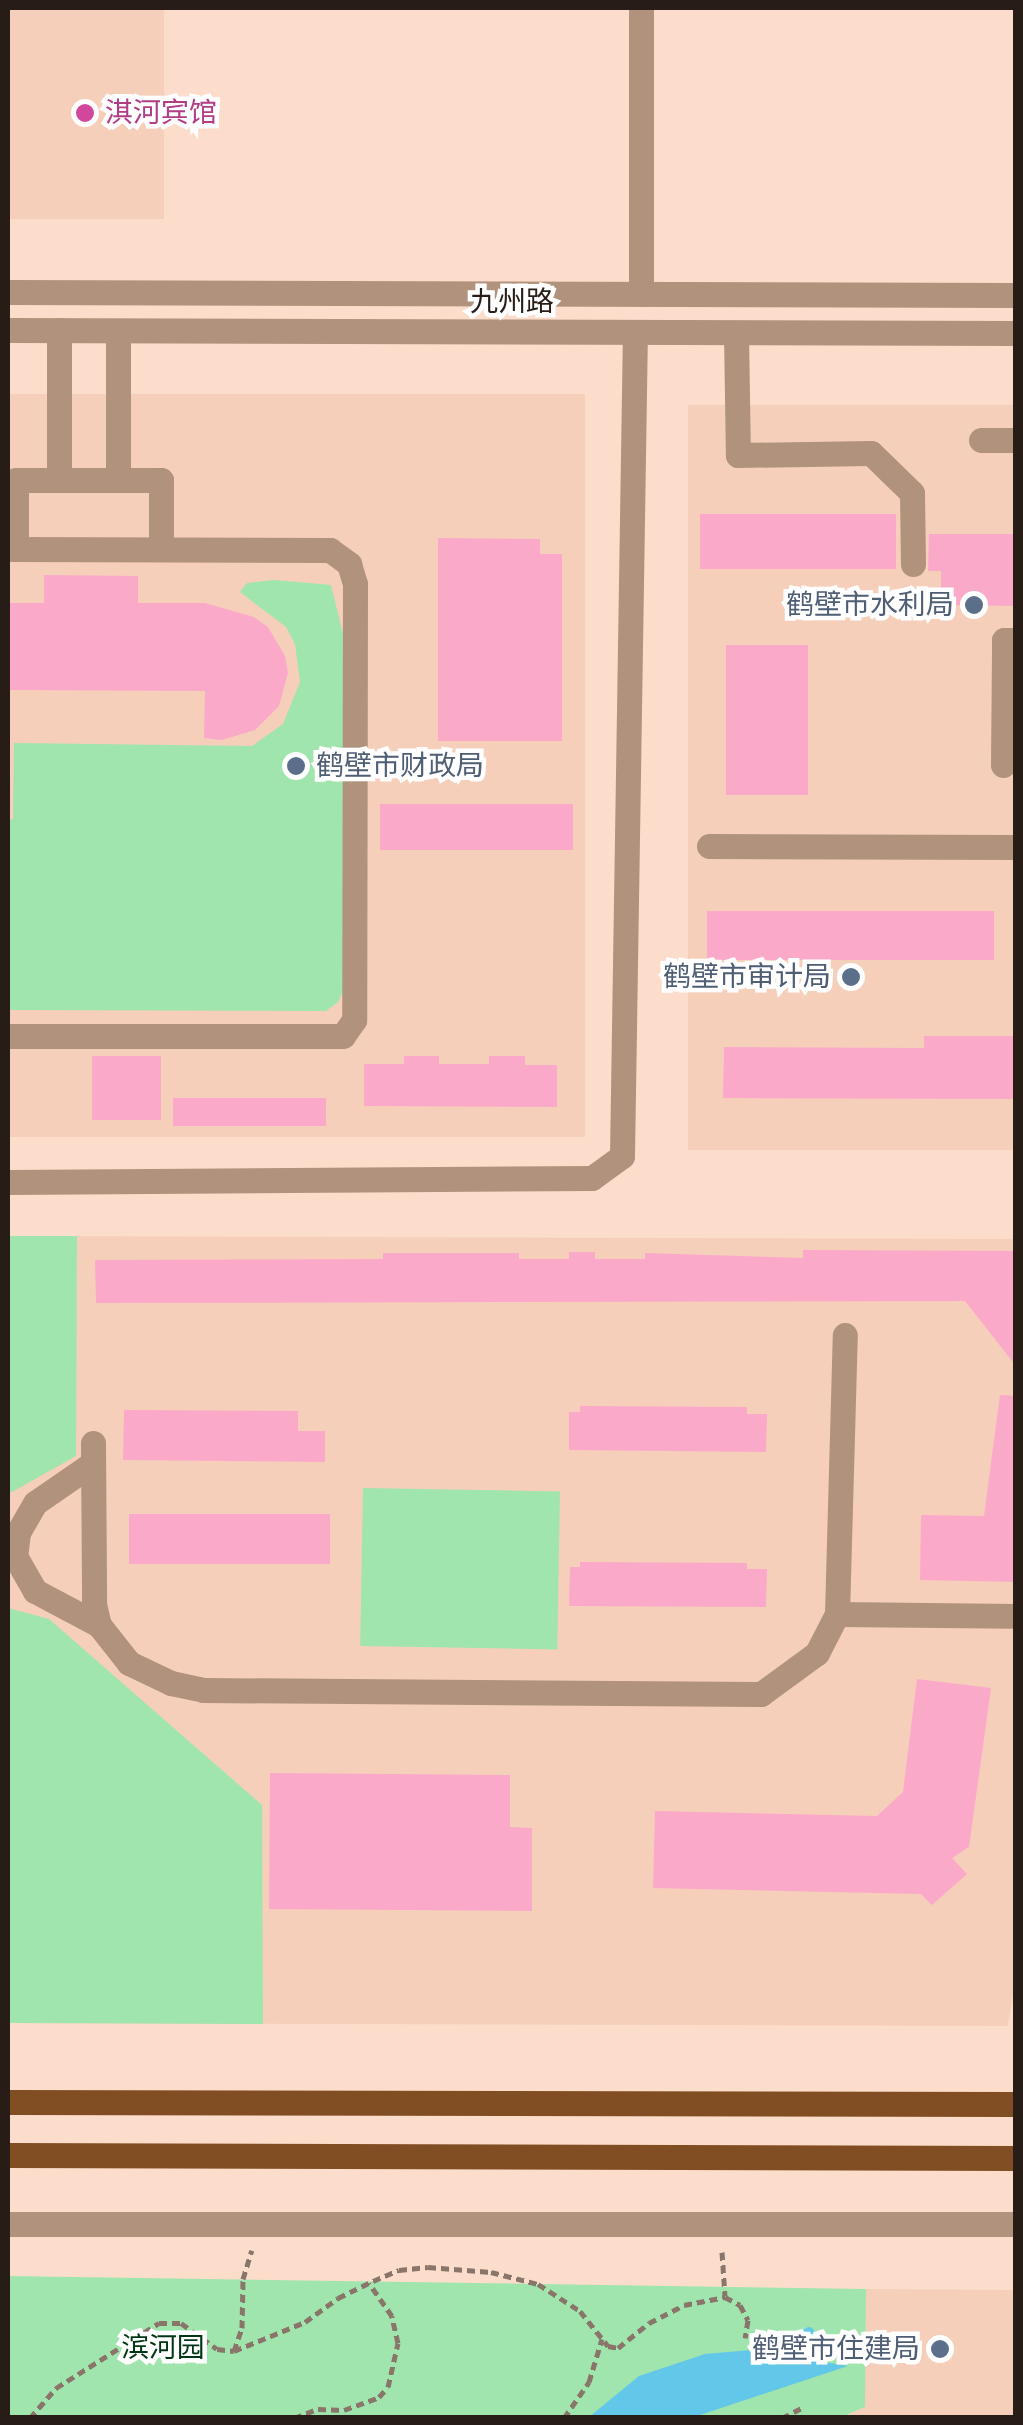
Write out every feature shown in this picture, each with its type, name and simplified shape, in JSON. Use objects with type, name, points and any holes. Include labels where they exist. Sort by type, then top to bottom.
[{"type":"main road","points":[[8,2102],[1016,2104]]},
{"type":"main road","points":[[8,2155],[1016,2158]]},
{"type":"street","points":[[641,8],[641,294]]},
{"type":"street","name":"九州路","points":[[8,292],[1016,295]]},
{"type":"street","name":"九州路","points":[[8,330],[1016,334]]},
{"type":"street","points":[[58,330],[58,480]]},
{"type":"street","points":[[118,331],[118,480]]},
{"type":"street","points":[[8,1182],[592,1178],[622,1156],[635,332]]},
{"type":"street","points":[[736,332],[738,454],[871,453],[912,493],[913,564]]},
{"type":"street","points":[[981,440],[1016,440]]},
{"type":"street","points":[[8,1036],[342,1036],[354,1020],[355,584],[349,564],[330,550],[12,549],[16,480],[161,480],[161,549]]},
{"type":"street","points":[[1003,765],[1004,640],[1016,640]]},
{"type":"street","points":[[710,846],[1016,847]]},
{"type":"street","points":[[100,1625],[35,1591],[11,1544],[34,1503],[93,1453],[94,1604],[100,1625],[129,1663],[171,1684],[203,1690],[762,1694],[817,1652],[837,1614],[845,1335]]},
{"type":"street","points":[[837,1614],[1016,1616]]},
{"type":"street","points":[[8,2224],[1016,2224]]},
{"type":"path","points":[[234,2351],[242,2328],[243,2279],[261,2224]]},
{"type":"path","points":[[721,2224],[725,2297]]},
{"type":"path","points":[[30,2418],[56,2388],[159,2324],[181,2324],[218,2349],[234,2351],[305,2322],[369,2283],[400,2270],[428,2267],[491,2272],[538,2284],[580,2311],[608,2346],[618,2348],[649,2324],[684,2305],[725,2297],[740,2305],[748,2320],[745,2338]]},
{"type":"path","points":[[294,2418],[318,2410],[344,2410],[379,2397],[388,2387],[398,2343],[392,2316],[369,2283]]},
{"type":"path","points":[[564,2418],[589,2382],[602,2338]]},
{"type":"path","points":[[782,2418],[802,2408]]},
{"type":"shaded area","name":"淇河宾馆","points":[[8,8],[164,8],[164,219],[8,219]]},
{"type":"shaded area","name":"鹤壁市财政局","points":[[8,394],[585,394],[585,1137],[8,1137]]},
{"type":"shaded area","points":[[688,405],[1015,405],[1015,1150],[688,1150]]},
{"type":"shaded area","points":[[8,1236],[1015,1239],[1016,1974],[1008,2026],[8,2023]]},
{"type":"shaded area","name":"鹤壁市住建局","points":[[866,2289],[1015,2290],[1015,2417],[842,2418],[865,2407]]},
{"type":"green space","points":[[274,580],[331,585],[343,634],[343,991],[338,1002],[326,1011],[8,1010],[8,820],[13,819],[14,743],[252,746],[283,724],[300,682],[295,644],[286,627],[240,592],[247,583]]},
{"type":"green space","points":[[8,1236],[77,1236],[76,1456],[12,1492],[8,1492]]},
{"type":"green space","points":[[363,1488],[560,1491],[557,1649],[360,1646]]},
{"type":"green space","points":[[8,1608],[49,1619],[262,1805],[263,2024],[8,2023]]},
{"type":"green space","name":"滨河园","points":[[8,2276],[866,2289],[865,2407],[842,2417],[8,2418]]},
{"type":"water","points":[[751,2350],[848,2366],[694,2417],[589,2417],[639,2376],[705,2354]]},
{"type":"building","points":[[700,514],[896,514],[896,569],[700,569]]},
{"type":"building","points":[[929,534],[1016,534],[1016,606],[941,605],[941,571],[928,571]]},
{"type":"building","points":[[438,538],[540,539],[540,554],[562,554],[562,741],[438,741]]},
{"type":"building","points":[[44,575],[138,576],[138,603],[205,603],[254,617],[268,627],[285,656],[288,673],[279,706],[255,730],[222,740],[204,738],[205,691],[8,690],[8,603],[44,603]]},
{"type":"building","points":[[726,645],[808,645],[808,795],[726,795]]},
{"type":"building","points":[[380,804],[573,804],[573,850],[380,850]]},
{"type":"building","points":[[707,911],[994,911],[994,960],[707,960]]},
{"type":"building","points":[[924,1036],[1016,1036],[1016,1099],[723,1098],[724,1047],[924,1048]]},
{"type":"building","points":[[92,1056],[161,1056],[161,1120],[92,1120]]},
{"type":"building","points":[[404,1056],[439,1056],[439,1064],[489,1064],[489,1056],[525,1056],[525,1065],[557,1065],[557,1107],[364,1106],[364,1064],[404,1064]]},
{"type":"building","points":[[173,1098],[326,1098],[326,1126],[173,1126]]},
{"type":"building","points":[[803,1250],[1015,1251],[1016,1366],[965,1301],[96,1303],[95,1260],[383,1259],[383,1253],[519,1253],[519,1259],[569,1259],[569,1252],[595,1252],[595,1259],[645,1259],[645,1253],[803,1258]]},
{"type":"building","points":[[1000,1395],[1016,1396],[1016,1582],[920,1580],[921,1515],[984,1516]]},
{"type":"building","points":[[580,1406],[747,1407],[747,1414],[767,1414],[766,1452],[569,1450],[569,1412],[580,1412]]},
{"type":"building","points":[[124,1410],[298,1411],[298,1431],[325,1431],[325,1462],[123,1460]]},
{"type":"building","points":[[129,1514],[330,1514],[330,1564],[129,1564]]},
{"type":"building","points":[[580,1562],[747,1563],[747,1569],[767,1569],[766,1607],[569,1606],[570,1567],[580,1567]]},
{"type":"building","points":[[917,1679],[991,1688],[969,1847],[952,1858],[967,1874],[932,1905],[921,1894],[653,1888],[655,1811],[877,1816],[903,1792]]},
{"type":"building","points":[[270,1773],[510,1775],[510,1827],[532,1828],[532,1911],[269,1909]]},
{"type":"waterway","points":[[758,2357],[809,2331]]},
{"type":"place","name":"淇河宾馆","points":[[85,113]]},
{"type":"place","name":"鹤壁市水利局","points":[[974,605]]},
{"type":"place","name":"鹤壁市财政局","points":[[296,766]]},
{"type":"place","name":"鹤壁市审计局","points":[[851,977]]},
{"type":"place","name":"鹤壁市住建局","points":[[940,2349]]}]
